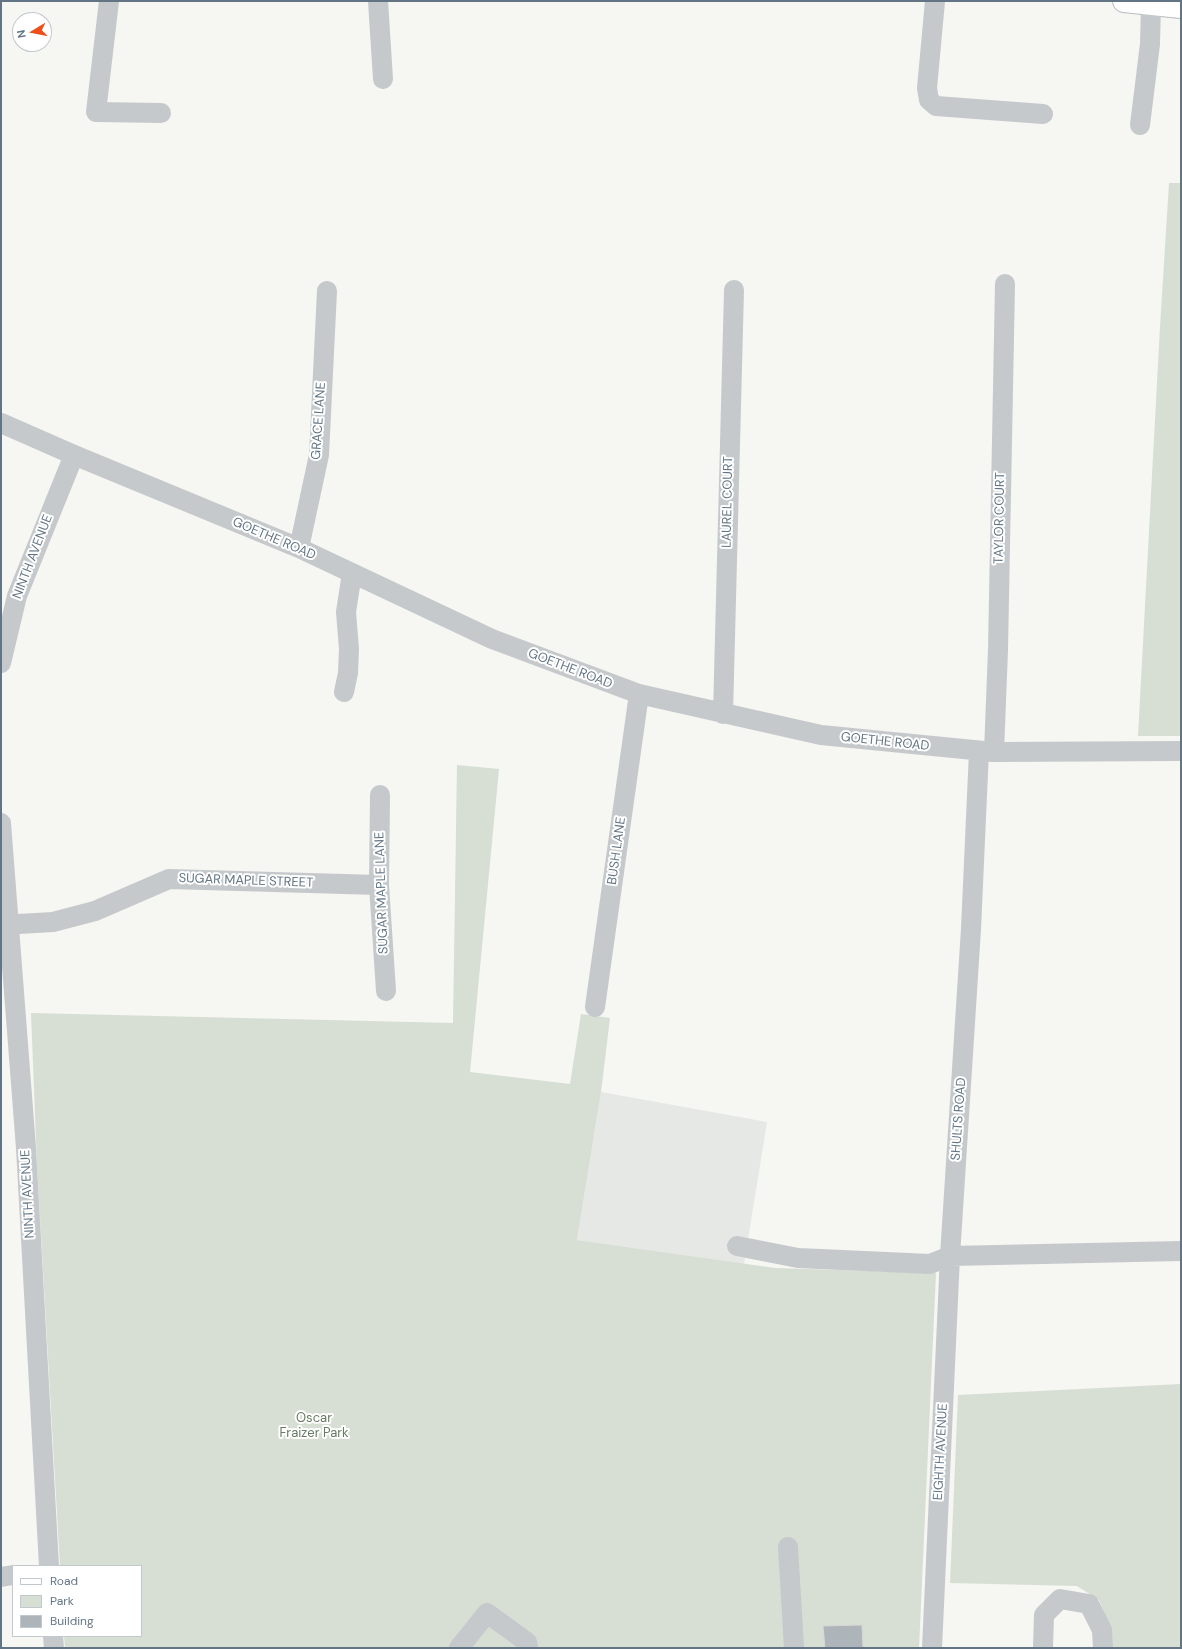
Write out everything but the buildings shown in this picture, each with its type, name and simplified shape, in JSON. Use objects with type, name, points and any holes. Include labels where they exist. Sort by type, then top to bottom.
[{"type":"main road","points":[[1124,1],[1181,7]]},
{"type":"street","points":[[109,1],[96,112],[161,113]]},
{"type":"street","points":[[378,1],[383,79]]},
{"type":"street","points":[[935,1],[927,88],[929,100],[936,106],[1042,114]]},
{"type":"street","points":[[1140,125],[1150,44],[1151,4]]},
{"type":"street","name":"TAYLOR COURT","points":[[986,751],[998,642],[1005,284]]},
{"type":"street","name":"LAUREL COURT","points":[[723,714],[734,290]]},
{"type":"street","name":"GRACE LANE","points":[[299,548],[318,455],[327,292]]},
{"type":"street","name":"GOETHE ROAD","points":[[1,422],[74,455],[299,548],[492,639],[639,694],[821,735],[986,751],[1181,751]]},
{"type":"street","name":"NINTH AVENUE","points":[[1,662],[17,596],[74,455]]},
{"type":"street","points":[[344,692],[348,673],[349,648],[346,612],[352,573]]},
{"type":"street","name":"BUSH LANE","points":[[596,1007],[639,694]]},
{"type":"street","name":"SHULTS ROAD","points":[[950,1256],[971,929],[986,751]]},
{"type":"street","name":"SUGAR MAPLE LANE","points":[[380,794],[379,885],[386,991]]},
{"type":"street","name":"NINTH AVENUE","points":[[1,823],[4,925],[26,1148],[49,1565]]},
{"type":"street","name":"SUGAR MAPLE STREET","points":[[4,925],[53,922],[95,911],[169,878],[379,885]]},
{"type":"street","points":[[737,1246],[798,1258],[930,1264],[950,1256],[1181,1251]]},
{"type":"street","name":"EIGHTH AVENUE","points":[[932,1648],[950,1256]]},
{"type":"street","points":[[788,1547],[794,1648]]},
{"type":"street","points":[[1,1577],[12,1575]]},
{"type":"street","points":[[1043,1648],[1044,1615],[1060,1598],[1088,1604],[1102,1630],[1103,1648]]},
{"type":"street","points":[[459,1648],[488,1613],[527,1642],[528,1648]]},
{"type":"street","points":[[53,1637],[54,1648]]},
{"type":"shaded area","points":[[601,1092],[767,1122],[744,1264],[577,1240]]},
{"type":"green space","points":[[1169,183],[1181,183],[1181,736],[1138,736],[1160,327]]},
{"type":"green space","name":"Oscar Fraizer Park","points":[[457,765],[499,769],[470,1072],[570,1084],[581,1014],[610,1018],[601,1092],[577,1240],[775,1268],[936,1273],[919,1648],[65,1648],[64,1637],[142,1637],[142,1565],[60,1565],[37,1165],[31,1013],[453,1023]]},
{"type":"green space","points":[[1181,1384],[1181,1648],[1110,1648],[1108,1622],[1099,1600],[1077,1586],[950,1583],[958,1395]]}]
